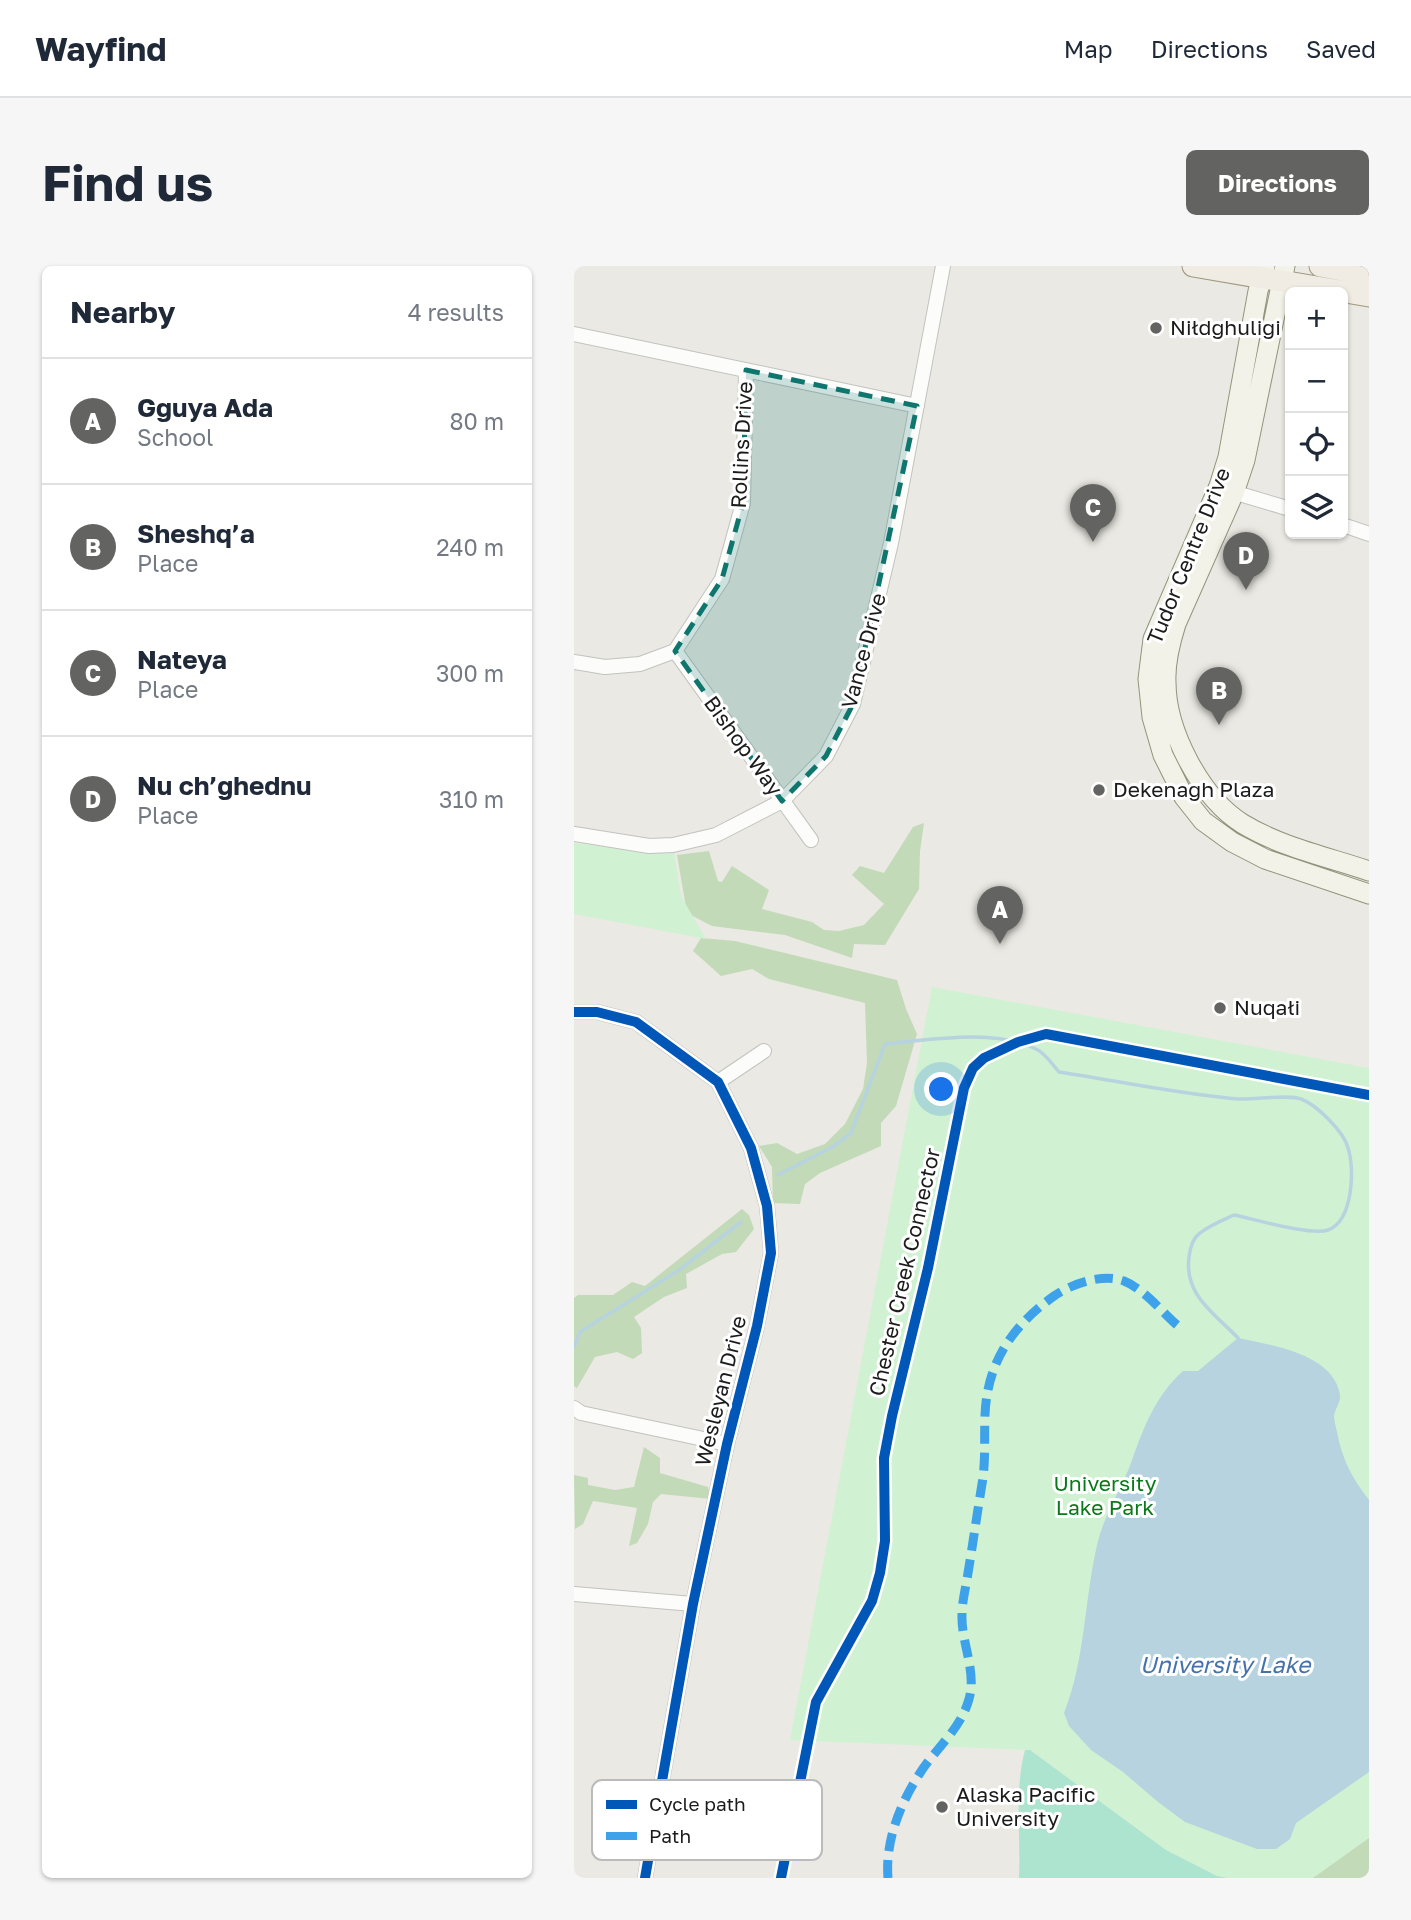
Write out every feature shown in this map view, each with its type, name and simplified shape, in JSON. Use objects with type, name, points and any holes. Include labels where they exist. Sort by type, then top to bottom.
[{"type":"main road","points":[[1194,266],[1273,273],[1369,296]]},
{"type":"main road","points":[[1320,266],[1369,275]]},
{"type":"street","name":"Vance Drive","points":[[574,834],[649,846],[673,845],[716,835],[782,801],[826,755],[853,704],[891,542],[943,266]]},
{"type":"street","name":"Tudor Centre Drive","points":[[1273,273],[1245,460],[1226,490],[1153,639],[1148,679],[1152,717],[1163,755],[1184,797],[1203,821],[1232,842],[1265,859],[1369,894]]},
{"type":"street","points":[[574,334],[917,407]]},
{"type":"street","name":"Rollins Drive","points":[[675,651],[722,579],[743,503],[746,370]]},
{"type":"street","points":[[1226,490],[1285,508]]},
{"type":"street","name":"Tudor Centre Drive","points":[[1226,490],[1170,645],[1166,682],[1169,712],[1201,783],[1218,805],[1243,824],[1273,838],[1369,871]]},
{"type":"street","points":[[1348,527],[1369,534]]},
{"type":"street","points":[[574,662],[605,667],[640,664],[675,651]]},
{"type":"street","name":"Bishop Way","points":[[675,651],[811,840]]},
{"type":"street","name":"Wesleyan Drive","points":[[574,1012],[597,1012],[636,1021],[718,1082],[751,1148],[767,1206],[771,1253],[757,1326],[727,1444],[693,1604],[662,1780]]},
{"type":"street","points":[[718,1082],[764,1051]]},
{"type":"street","points":[[574,1408],[581,1413],[727,1444]]},
{"type":"street","points":[[574,1594],[693,1604]]},
{"type":"street","name":"Wesleyan Drive","points":[[645,1878],[648,1860]]},
{"type":"highlighted area","points":[[746,370],[917,406],[853,704],[826,756],[782,801],[675,651],[722,579],[743,503]]},
{"type":"green space","points":[[924,823],[919,889],[885,945],[854,944],[852,958],[785,935],[712,926],[687,913],[677,855],[709,851],[718,881],[722,882],[732,866],[769,890],[762,909],[812,922],[824,930],[839,931],[864,925],[884,904],[852,875],[860,866],[884,873],[913,827]]},
{"type":"green space","points":[[574,843],[674,853],[681,896],[706,939],[574,914]]},
{"type":"green space","points":[[701,938],[735,941],[897,980],[917,1034],[896,1106],[881,1123],[881,1146],[820,1173],[805,1184],[800,1204],[773,1203],[772,1167],[759,1146],[777,1143],[797,1154],[825,1144],[845,1124],[863,1089],[867,1063],[865,1003],[769,979],[752,969],[721,976],[693,951]]},
{"type":"green space","name":"University Lake Park","points":[[932,987],[1369,1068],[1369,1838],[1313,1878],[1217,1876],[1166,1850],[1030,1750],[790,1740]]},
{"type":"green space","points":[[742,1209],[749,1215],[754,1229],[736,1252],[722,1254],[686,1274],[687,1288],[664,1297],[634,1317],[641,1328],[642,1353],[633,1359],[617,1352],[595,1357],[577,1388],[574,1386],[574,1298],[578,1295],[613,1295],[632,1282],[645,1286]]},
{"type":"green space","points":[[644,1447],[660,1458],[660,1473],[708,1487],[711,1499],[661,1494],[653,1502],[648,1524],[637,1543],[629,1546],[637,1508],[593,1501],[583,1524],[575,1529],[574,1475],[588,1478],[588,1485],[615,1490],[634,1487]]},
{"type":"green space","points":[[1025,1750],[1030,1750],[1166,1850],[1217,1876],[1227,1878],[1019,1878],[1019,1798]]},
{"type":"green space","points":[[1369,1820],[1369,1878],[1298,1878]]},
{"type":"water","name":"University Lake","points":[[1238,1338],[1299,1354],[1326,1370],[1335,1381],[1340,1400],[1334,1416],[1342,1451],[1353,1476],[1369,1500],[1369,1772],[1296,1823],[1290,1839],[1276,1849],[1257,1849],[1185,1822],[1091,1750],[1069,1726],[1064,1713],[1077,1671],[1098,1541],[1145,1426],[1157,1402],[1183,1371],[1198,1371]]},
{"type":"waterway","points":[[778,1175],[834,1146],[851,1133],[885,1044],[962,1037],[1001,1039],[1039,1051],[1059,1072],[1216,1097],[1301,1099],[1329,1120],[1348,1148],[1351,1181],[1347,1206],[1336,1225],[1328,1230],[1296,1229],[1234,1215],[1195,1238],[1189,1257],[1191,1282],[1203,1302],[1238,1338]]},
{"type":"waterway","points":[[574,1347],[580,1332],[679,1270],[741,1222]]},
{"type":"marked path","points":[[888,1878],[889,1850],[900,1810],[920,1773],[960,1720],[969,1699],[971,1678],[962,1625],[963,1604],[983,1475],[987,1396],[1004,1347],[1026,1320],[1054,1296],[1069,1287],[1097,1279],[1116,1279],[1131,1285],[1177,1325]]},
{"type":"cycle path","points":[[574,1012],[597,1012],[636,1022],[718,1082],[751,1148],[767,1206],[771,1253],[757,1326],[727,1444],[693,1604],[662,1780]]},
{"type":"cycle path","name":"Chester Creek Connector","points":[[800,1780],[816,1702],[872,1601],[880,1573],[885,1541],[884,1458],[928,1268],[964,1088],[973,1068],[984,1058],[1018,1042],[1046,1034],[1369,1095]]},
{"type":"cycle path","points":[[645,1878],[648,1860]]},
{"type":"cycle path","name":"Chester Creek Connector","points":[[781,1878],[785,1860]]},
{"type":"place","name":"Niłdghuligi","points":[[1156,328]]},
{"type":"place","name":"Nateya","points":[[1093,542]]},
{"type":"place","name":"Nu ch’ghednu","points":[[1246,590]]},
{"type":"place","name":"Sheshq’a","points":[[1219,725]]},
{"type":"place","name":"Dekenagh Plaza","points":[[1099,790]]},
{"type":"place","name":"Gguya Ada","points":[[1000,944]]},
{"type":"place","name":"Nuqałi","points":[[1220,1008]]},
{"type":"place","name":"Alaska Pacific University","points":[[942,1807]]}]
